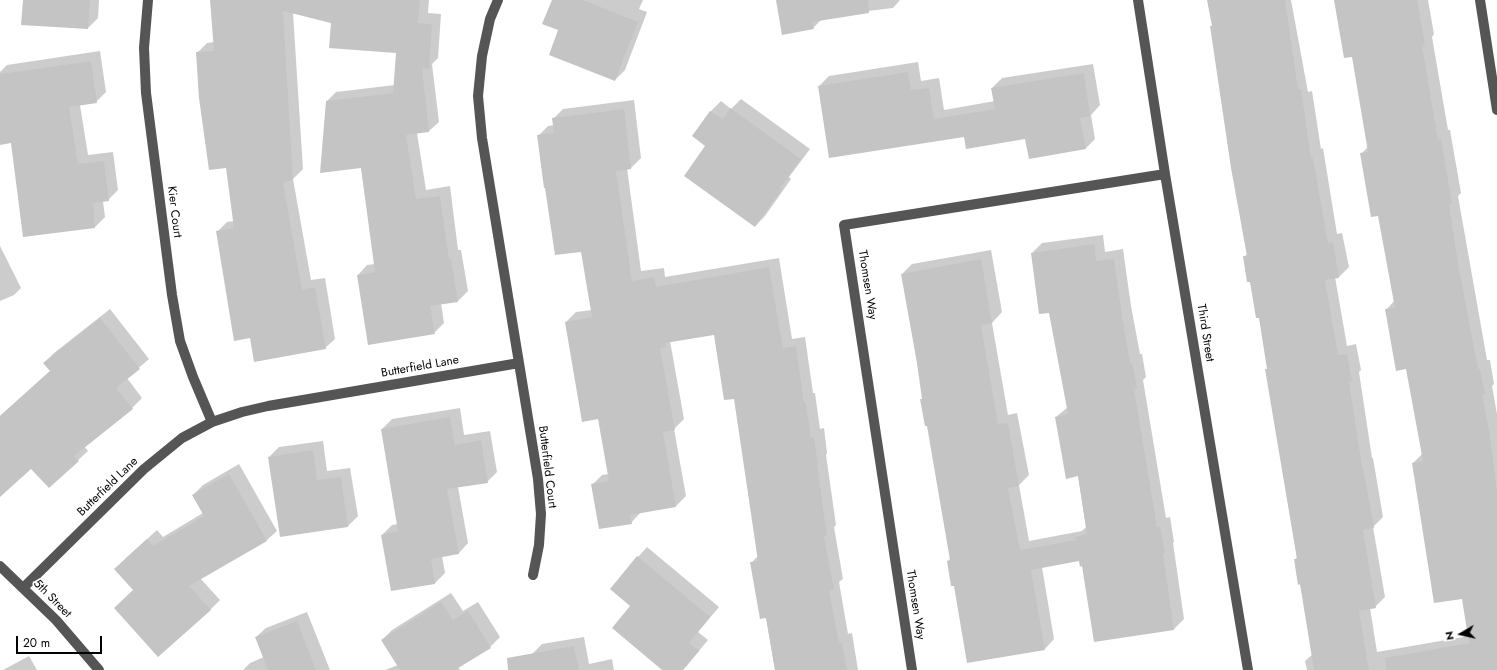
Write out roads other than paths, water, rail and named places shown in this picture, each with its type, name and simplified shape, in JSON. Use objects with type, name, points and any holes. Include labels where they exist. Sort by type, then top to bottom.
[{"type":"street","name":"Kier Court","points":[[148,0],[144,48],[146,93],[172,295],[180,341],[193,378],[212,422]]},
{"type":"street","points":[[498,0],[490,19],[482,56],[478,96],[482,138],[519,363]]},
{"type":"street","name":"Third Street","points":[[1138,0],[1165,174],[1248,670]]},
{"type":"street","points":[[1480,0],[1497,110]]},
{"type":"street","name":"Thomsen Way","points":[[912,670],[844,225],[1165,174]]},
{"type":"street","name":"Butterfield Lane","points":[[23,588],[144,468],[182,438],[212,422],[242,412],[268,406],[519,363]]},
{"type":"street","name":"Butterfield Court","points":[[519,363],[538,478],[540,514],[539,545],[533,575]]},
{"type":"street","name":"5th Street","points":[[0,566],[56,620],[99,670]]}]
